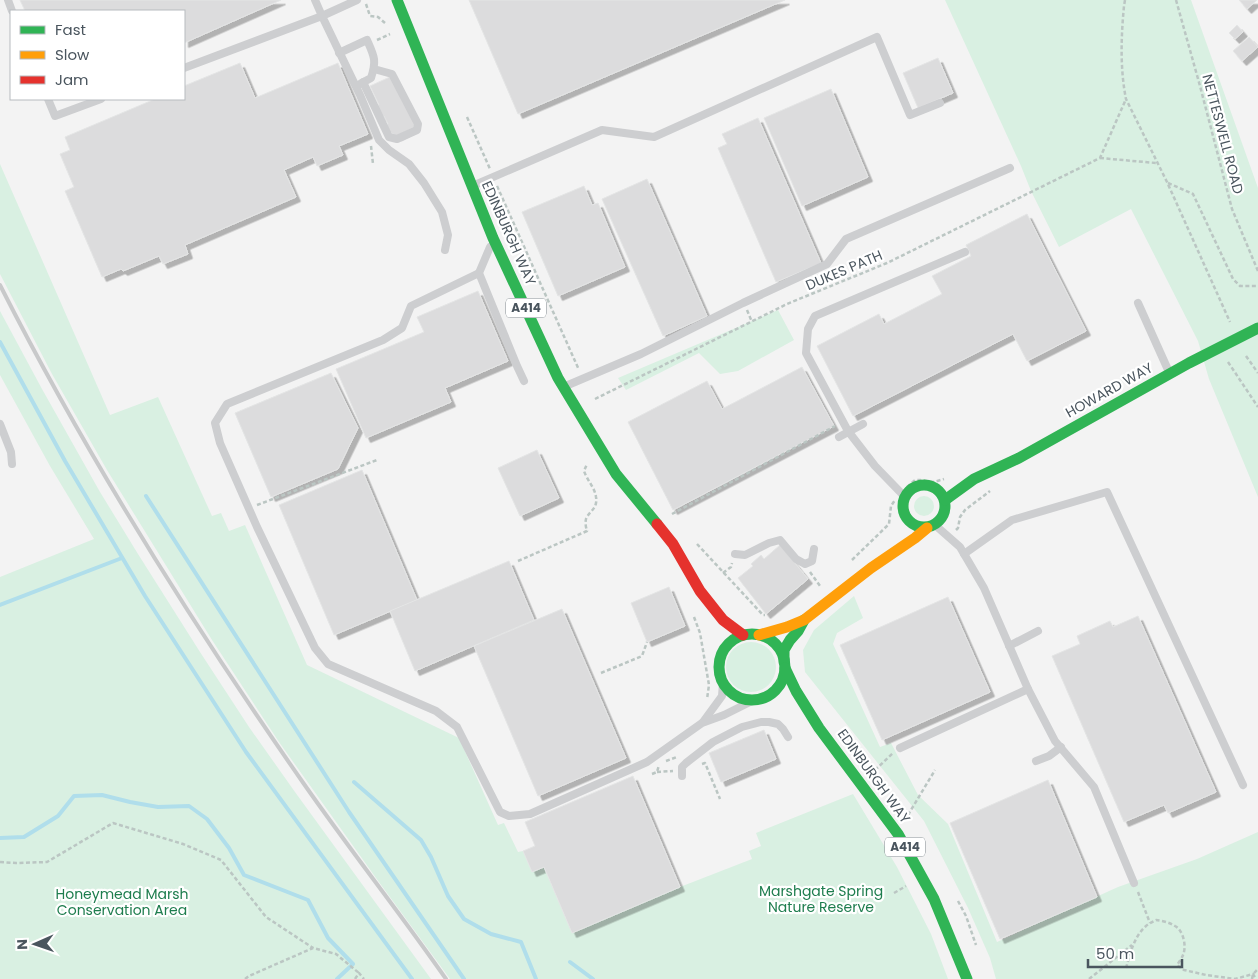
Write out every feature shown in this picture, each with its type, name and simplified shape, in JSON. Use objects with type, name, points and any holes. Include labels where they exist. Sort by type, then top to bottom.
[{"type":"main road","name":"EDINBURGH WAY","points":[[397,0],[493,238],[558,378],[616,474],[673,544],[700,591],[723,620],[743,635]]},
{"type":"main road","name":"HOWARD WAY","points":[[945,500],[974,479],[1019,458],[1170,374],[1258,328]]},
{"type":"main road","name":"HOWARD WAY","points":[[903,495],[921,485],[935,488],[974,479]]},
{"type":"main road","points":[[759,635],[804,620],[871,568],[940,521],[946,508],[945,500],[935,488]]},
{"type":"main road","points":[[871,568],[902,529],[905,516],[903,495]]},
{"type":"main road","points":[[902,529],[914,525],[920,528],[931,526]]},
{"type":"main road","name":"EDINBURGH WAY","points":[[700,591],[708,616]]},
{"type":"main road","points":[[757,700],[770,695],[779,686],[784,675],[784,650],[804,620]]},
{"type":"main road","points":[[719,668],[722,653],[732,640],[743,635],[754,634],[775,644],[785,665]]},
{"type":"main road","points":[[714,641],[720,676],[728,690],[743,699],[776,703]]},
{"type":"main road","name":"EDINBURGH WAY","points":[[785,665],[796,691],[819,728],[898,834],[934,899],[967,979]]},
{"type":"main road","name":"EDINBURGH WAY","points":[[794,712],[819,728]]},
{"type":"lane","points":[[315,0],[356,86],[379,140],[389,150],[409,164],[442,212],[448,235],[445,250]]},
{"type":"lane","points":[[185,68],[322,16],[357,0]]},
{"type":"lane","points":[[472,186],[602,130],[654,136],[877,37],[910,115],[940,103]]},
{"type":"lane","points":[[339,52],[367,40],[373,54],[375,66],[371,78],[356,86]]},
{"type":"lane","points":[[363,82],[389,137],[397,139],[417,130],[418,124],[392,74],[374,69]]},
{"type":"lane","points":[[48,100],[55,116],[98,100]]},
{"type":"lane","points":[[564,387],[641,354],[827,264],[846,239],[1010,168]]},
{"type":"lane","points":[[493,238],[480,273],[524,381]]},
{"type":"lane","points":[[903,495],[875,466],[842,422],[806,353],[808,329],[814,316],[965,252]]},
{"type":"lane","points":[[480,273],[411,306],[402,328],[383,340],[227,404],[215,422],[220,443],[248,508],[315,648],[328,664],[436,711],[457,727],[500,812],[509,816],[530,814],[647,762],[702,723],[757,700]]},
{"type":"lane","points":[[1138,303],[1170,374]]},
{"type":"lane","points":[[0,424],[11,452],[12,464]]},
{"type":"lane","points":[[839,437],[863,424]]},
{"type":"lane","points":[[964,554],[1012,520],[1107,492],[1243,785]]},
{"type":"lane","points":[[931,526],[948,536],[960,547],[987,594],[1028,689],[1055,741],[1094,787],[1134,883]]},
{"type":"lane","points":[[735,554],[746,555],[769,543],[780,540],[796,559],[805,564],[812,561],[814,549]]},
{"type":"lane","points":[[1009,646],[1038,631]]},
{"type":"lane","points":[[702,723],[722,696],[723,683]]},
{"type":"lane","points":[[900,748],[1028,689]]},
{"type":"lane","points":[[682,773],[682,767],[713,742],[742,727],[760,722],[769,722],[778,724],[788,737]]},
{"type":"lane","points":[[1036,761],[1048,756],[1061,747]]},
{"type":"path","points":[[1125,0],[1121,47],[1126,99],[1167,182],[1230,322]]},
{"type":"path","name":"NETTESWELL ROAD","points":[[1176,0],[1232,209],[1258,271]]},
{"type":"path","points":[[368,44],[392,33]]},
{"type":"path","points":[[1126,99],[1100,158],[1157,163]]},
{"type":"path","name":"DUKES PATH","points":[[594,397],[787,304],[887,263],[1100,158]]},
{"type":"path","points":[[1167,182],[1192,194],[1233,279],[1240,286],[1258,286]]},
{"type":"path","points":[[1246,356],[1258,373]]},
{"type":"path","points":[[1226,359],[1258,407]]},
{"type":"path","points":[[671,514],[842,422]]},
{"type":"path","points":[[518,561],[587,532],[586,518],[595,507],[596,494],[584,471],[586,465],[592,459]]},
{"type":"path","points":[[248,508],[377,460]]},
{"type":"path","points":[[849,564],[889,524],[891,506],[915,480],[934,482],[953,477],[954,483]]},
{"type":"path","points":[[948,536],[958,528],[960,517],[965,510],[990,491]]},
{"type":"path","points":[[697,544],[763,615],[771,616]]},
{"type":"path","points":[[724,573],[731,567],[735,554]]},
{"type":"path","points":[[805,564],[822,590]]},
{"type":"path","points":[[601,673],[642,656],[647,642]]},
{"type":"path","points":[[874,770],[900,748]]},
{"type":"path","points":[[701,764],[705,763],[720,799]]},
{"type":"path","points":[[657,772],[660,764]]},
{"type":"path","points":[[907,817],[936,770]]},
{"type":"path","points":[[652,774],[657,772],[682,773]]},
{"type":"path","points":[[0,862],[47,862],[113,822],[183,844],[221,860],[266,917],[313,948],[336,954],[364,979]]},
{"type":"path","points":[[1134,883],[1150,923]]},
{"type":"path","points":[[894,893],[909,884]]},
{"type":"path","points":[[1126,968],[1134,944],[1145,926],[1156,920],[1177,926],[1184,937],[1185,950],[1177,965],[1184,970],[1235,979],[1253,974],[1258,969]]},
{"type":"path","points":[[1089,979],[1134,944]]},
{"type":"path","points":[[245,979],[313,948]]},
{"type":"path","points":[[355,979],[358,973]]},
{"type":"path","points":[[1252,979],[1253,974]]},
{"type":"path","points":[[1253,974],[1256,979]]},
{"type":"green space","points":[[945,0],[1191,0],[1258,188],[1258,497],[1209,379],[1198,341],[1131,209],[1059,247],[1031,191]]},
{"type":"green space","name":"Marshgate Spring Nature Reserve","points":[[0,164],[110,415],[158,397],[212,516],[221,513],[229,531],[245,525],[307,665],[459,738],[498,825],[504,823],[518,852],[523,851],[532,872],[544,867],[572,933],[752,859],[749,851],[761,846],[756,833],[853,794],[897,867],[931,934],[948,979],[450,979],[279,742],[212,640],[107,470],[52,374],[0,274]]},
{"type":"green space","points":[[778,310],[794,340],[738,371],[720,374],[699,353],[626,390],[618,378]]},
{"type":"green space","name":"Honeymead Marsh Conservation Area","points":[[0,311],[100,492],[200,652],[249,727],[431,979],[0,979],[0,577],[94,539],[50,466],[0,375]]},
{"type":"green space","points":[[924,496],[931,499],[934,506],[931,513],[924,516],[917,513],[914,506],[917,499]]},
{"type":"green space","points":[[854,596],[863,618],[837,633],[833,644],[880,747],[891,743],[918,795],[948,824],[997,942],[1118,887],[1197,859],[1258,832],[1258,979],[996,979],[990,958],[968,908],[924,821],[805,672],[803,650],[814,630]]},
{"type":"green space","points":[[751,642],[760,644],[771,653],[776,667],[774,676],[765,687],[751,692],[742,690],[731,681],[726,667],[728,658],[737,647]]},
{"type":"building","points":[[20,0],[281,0],[185,43],[185,10],[25,10]]},
{"type":"building","points":[[469,0],[785,0],[518,114]]},
{"type":"building","points":[[1239,0],[1257,0],[1247,9]]},
{"type":"building","points":[[1237,25],[1243,32],[1235,39],[1229,33]]},
{"type":"building","points":[[1249,37],[1258,47],[1242,61],[1233,51]]},
{"type":"building","points":[[938,58],[953,93],[918,108],[903,73]]},
{"type":"building","points":[[240,63],[255,98],[338,63],[368,134],[339,146],[343,155],[317,166],[313,157],[284,170],[296,197],[185,245],[188,254],[163,264],[159,256],[123,271],[121,269],[102,277],[65,191],[74,187],[60,154],[70,150],[65,137],[153,100],[185,100],[185,86]]},
{"type":"building","points":[[392,76],[415,123],[414,127],[397,136],[390,132],[384,116],[382,117],[377,106],[379,105],[370,86]]},
{"type":"building","points":[[831,89],[868,177],[802,206],[764,118]]},
{"type":"building","points":[[758,118],[821,263],[776,282],[718,148],[727,144],[722,134]]},
{"type":"building","points":[[647,179],[707,316],[663,336],[602,199]]},
{"type":"building","points":[[584,186],[592,205],[598,203],[625,267],[558,296],[522,212]]},
{"type":"building","points":[[1027,214],[1086,331],[1027,361],[1013,334],[853,416],[817,346],[879,314],[884,324],[942,294],[932,276],[971,256],[966,245]]},
{"type":"building","points":[[478,291],[508,361],[445,388],[451,402],[366,438],[336,369],[424,332],[417,317]]},
{"type":"building","points":[[802,367],[834,426],[673,510],[628,422],[707,381],[722,409]]},
{"type":"building","points":[[331,373],[358,428],[338,469],[271,497],[235,413]]},
{"type":"building","points":[[537,450],[559,498],[520,516],[498,468]]},
{"type":"building","points":[[362,470],[417,600],[334,635],[279,505]]},
{"type":"building","points":[[780,545],[808,579],[766,614],[738,578],[753,566],[751,564],[761,555],[764,559]]},
{"type":"building","points":[[509,561],[534,620],[415,671],[390,611]]},
{"type":"building","points":[[669,587],[685,626],[647,642],[631,603]]},
{"type":"building","points":[[948,597],[990,692],[882,740],[840,645]]},
{"type":"building","points":[[562,609],[626,758],[538,796],[474,646]]},
{"type":"building","points":[[1138,616],[1216,792],[1168,813],[1164,805],[1124,822],[1052,656],[1080,644],[1077,636],[1110,621],[1113,627]]},
{"type":"building","points":[[764,730],[776,759],[721,782],[709,753]]},
{"type":"building","points":[[633,776],[680,887],[572,933],[544,867],[532,872],[523,851],[535,846],[525,822]]},
{"type":"building","points":[[1048,780],[1097,897],[1000,939],[950,823]]},
{"type":"waterway","points":[[0,342],[65,461],[145,596],[246,752],[412,979]]},
{"type":"waterway","points":[[146,496],[349,812],[464,979]]},
{"type":"waterway","points":[[0,605],[122,558]]},
{"type":"waterway","points":[[354,782],[421,840],[431,857],[448,896],[464,919],[491,934],[521,942],[536,979]]},
{"type":"waterway","points":[[0,838],[24,837],[58,816],[74,796],[102,795],[158,807],[189,806],[207,819],[229,848],[244,875],[308,900],[328,938],[353,964],[337,979]]},
{"type":"waterway","points":[[570,962],[593,979]]},
{"type":"railway","points":[[0,285],[69,414],[182,602],[304,784],[446,979]]},
{"type":"traffic: fast","points":[[397,0],[493,238],[558,378],[616,474],[657,524]]},
{"type":"traffic: fast","points":[[945,500],[974,479],[1019,458],[1189,363],[1258,328]]},
{"type":"traffic: fast","points":[[928,485],[936,488],[942,494],[945,506],[942,518],[936,524],[920,527],[912,524],[906,518],[903,502],[906,494],[912,488],[928,485]]},
{"type":"traffic: fast","points":[[784,662],[784,650],[804,620]]},
{"type":"traffic: fast","points":[[752,634],[765,637],[775,644],[782,654],[785,667],[782,680],[775,690],[765,697],[752,700],[739,697],[729,690],[722,680],[719,667],[722,654],[729,644],[739,637],[752,634]]},
{"type":"traffic: fast","points":[[785,668],[796,691],[819,728],[898,834],[934,899],[967,979]]},
{"type":"traffic: slow","points":[[759,635],[804,620],[871,568],[927,528]]},
{"type":"traffic: jam","points":[[657,524],[673,544],[700,591],[723,620],[743,635]]}]
